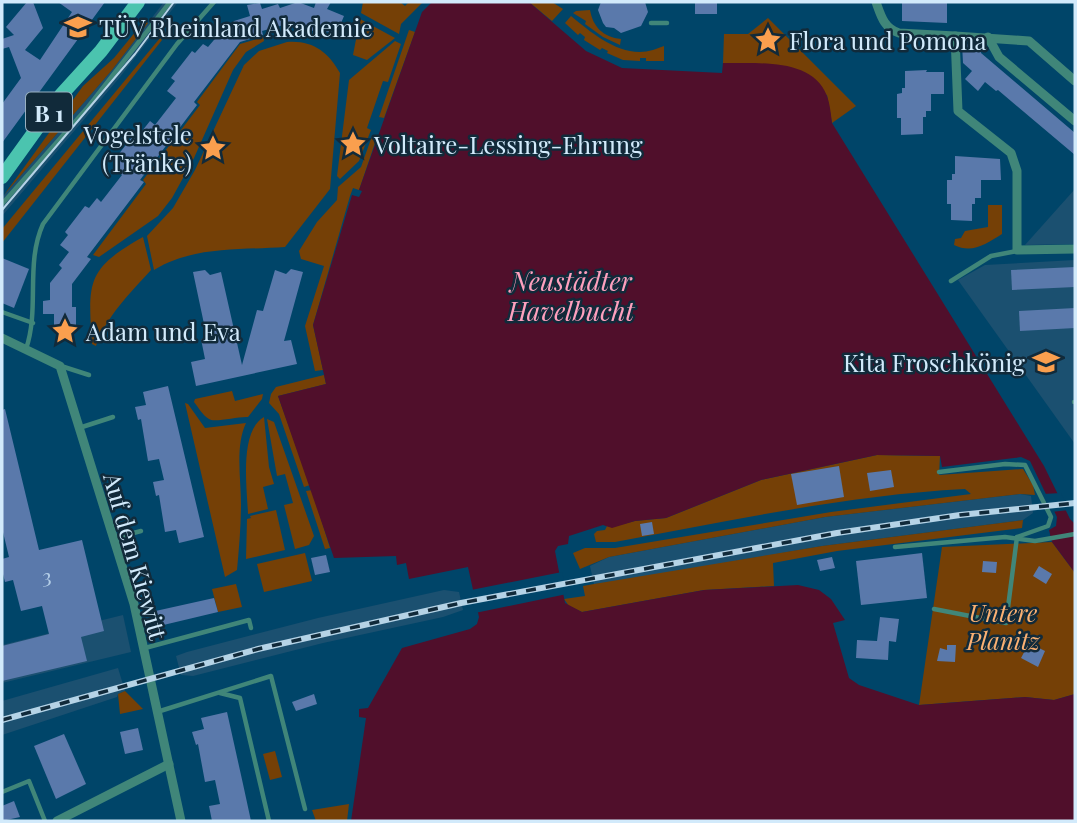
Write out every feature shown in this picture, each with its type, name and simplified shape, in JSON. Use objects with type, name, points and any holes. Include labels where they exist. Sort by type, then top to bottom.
[{"type":"main road","name":"B 1","points":[[2,177],[61,95],[101,51],[138,2]]},
{"type":"street","points":[[876,2],[883,21],[891,30],[899,33],[1029,41],[1075,81]]},
{"type":"street","points":[[956,36],[958,111],[1012,153],[1017,171],[1017,250],[1075,249]]},
{"type":"street","points":[[988,37],[999,57],[1075,121]]},
{"type":"street","points":[[2,338],[60,366]]},
{"type":"street","name":"Auf dem Kiewitt","points":[[60,366],[134,604],[181,821]]},
{"type":"street","points":[[57,821],[169,764]]},
{"type":"lane","points":[[2,204],[88,107],[170,2]]},
{"type":"lane","points":[[25,350],[33,323],[35,249],[43,224],[177,44],[214,2]]},
{"type":"lane","points":[[651,23],[667,23]]},
{"type":"lane","points":[[951,281],[991,256],[1017,250]]},
{"type":"lane","points":[[2,312],[33,323]]},
{"type":"lane","points":[[60,366],[89,374]]},
{"type":"lane","points":[[78,428],[113,417]]},
{"type":"lane","points":[[895,547],[1017,537],[1048,526],[1051,517],[1025,465],[1005,464],[939,472]]},
{"type":"lane","points":[[113,538],[141,531]]},
{"type":"lane","points":[[1017,537],[1035,541],[1075,534]]},
{"type":"lane","points":[[934,609],[1006,623],[1017,537]]},
{"type":"lane","points":[[144,648],[249,620],[251,628]]},
{"type":"lane","points":[[157,712],[271,676],[305,809]]},
{"type":"lane","points":[[215,692],[240,698],[269,821]]},
{"type":"lane","points":[[2,792],[29,781],[45,821]]},
{"type":"shaded area","points":[[164,2],[178,2],[120,77],[2,216],[4,195],[112,70]]},
{"type":"shaded area","points":[[1075,189],[1075,244],[1025,245]]},
{"type":"shaded area","name":"Kita Froschkönig","points":[[1075,260],[1075,444],[958,280],[985,265]]},
{"type":"shaded area","points":[[1020,494],[1031,496],[1033,513],[1023,520],[822,546],[614,582],[594,584],[590,566],[609,557],[825,517]]},
{"type":"shaded area","points":[[444,590],[459,592],[463,610],[193,676],[181,675],[176,656],[187,652],[318,618]]},
{"type":"shaded area","points":[[123,615],[131,652],[2,683],[2,645]]},
{"type":"shaded area","points":[[118,668],[125,691],[117,697],[2,735],[2,701]]},
{"type":"green space","points":[[363,2],[400,2],[405,6],[409,2],[423,2],[401,24],[399,34],[361,13]]},
{"type":"green space","points":[[529,2],[552,2],[563,9],[552,21]]},
{"type":"green space","points":[[590,10],[596,26],[609,36],[621,39],[620,45],[603,37],[573,13]]},
{"type":"green space","points":[[571,16],[598,37],[619,48],[641,52],[664,46],[664,61],[646,61],[646,58],[640,58],[640,61],[623,60],[602,48],[600,50],[565,23]]},
{"type":"green space","points":[[768,18],[856,106],[832,123],[827,95],[723,63],[724,34],[748,34]]},
{"type":"green space","points":[[360,19],[395,38],[367,60],[353,55]]},
{"type":"green space","points":[[145,20],[148,23],[112,70],[4,195],[83,86],[114,58]]},
{"type":"green space","points":[[409,30],[415,32],[384,118],[379,117]]},
{"type":"green space","points":[[263,37],[264,41],[246,52],[233,70],[194,158],[172,198],[158,216],[99,257],[93,255],[146,184],[143,180],[200,105],[197,102],[240,44]]},
{"type":"green space","points":[[160,38],[162,40],[2,243],[2,229]]},
{"type":"green space","points":[[395,41],[401,44],[388,82],[383,81],[367,128],[371,130],[359,161],[340,179],[337,176],[349,80]]},
{"type":"green space","points":[[287,42],[305,43],[319,49],[340,73],[330,189],[285,247],[201,253],[169,262],[154,270],[147,236],[173,208],[195,170],[244,65],[259,51]]},
{"type":"green space","points":[[372,136],[377,137],[359,190],[353,188],[350,196],[313,325],[323,370],[315,371],[305,326],[324,266],[301,259],[299,251],[317,222],[337,200],[338,187],[361,167]]},
{"type":"green space","points":[[988,205],[1002,205],[1002,234],[973,248],[954,245],[955,239],[961,238],[965,231],[988,227]]},
{"type":"green space","points":[[143,237],[151,270],[112,315],[96,346],[92,344],[90,306],[95,279],[110,258]]},
{"type":"green space","points":[[324,375],[326,384],[278,396],[310,485],[304,487],[279,414],[269,403],[276,387]]},
{"type":"green space","points":[[232,391],[235,401],[263,394],[248,417],[212,420],[205,416],[194,402],[195,399]]},
{"type":"green space","points":[[185,403],[205,428],[246,423],[240,452],[241,512],[237,570],[225,577]]},
{"type":"green space","points":[[264,417],[269,467],[274,484],[263,487],[268,509],[248,514],[248,447],[256,424]]},
{"type":"green space","points":[[267,419],[274,422],[314,536],[309,545],[295,549],[284,505],[293,503],[285,474],[277,476]]},
{"type":"green space","points":[[877,455],[940,456],[939,475],[1023,469],[1033,485],[1035,495],[1020,494],[825,517],[609,557],[580,569],[573,553],[585,548],[615,548],[831,512],[971,494],[965,489],[877,497],[615,542],[596,542],[594,534],[605,530],[607,526],[666,518],[761,480]]},
{"type":"green space","points":[[312,490],[330,548],[325,549],[306,491]]},
{"type":"green space","points":[[276,510],[285,550],[246,559],[247,519]]},
{"type":"green space","points":[[1023,520],[1022,528],[837,551],[773,563],[774,586],[704,590],[582,612],[569,606],[564,599],[585,596],[583,586],[594,584],[822,546]]},
{"type":"green space","name":"Untere Planitz","points":[[1052,542],[1075,573],[1075,694],[1054,700],[1025,697],[919,705],[942,547]]},
{"type":"green space","points":[[305,553],[312,581],[264,592],[257,564]]},
{"type":"green space","points":[[236,584],[242,607],[218,612],[212,589]]},
{"type":"green space","points":[[125,691],[143,709],[120,714],[118,694]]},
{"type":"green space","points":[[275,751],[282,777],[270,780],[263,754]]},
{"type":"green space","points":[[349,804],[347,821],[316,821],[312,810]]},
{"type":"water","name":"Neustädter Havelbucht","points":[[432,2],[529,2],[586,51],[622,68],[722,73],[723,63],[782,65],[809,75],[820,83],[830,106],[832,123],[1044,466],[1075,524],[1075,573],[1052,542],[1049,530],[1056,526],[1057,517],[1030,461],[1021,457],[942,467],[940,456],[877,455],[761,480],[666,518],[635,521],[612,528],[603,525],[569,536],[568,544],[558,546],[555,551],[565,603],[582,612],[704,590],[798,585],[819,590],[831,599],[845,620],[833,623],[849,678],[859,685],[919,705],[1025,697],[1054,700],[1075,694],[1075,821],[351,821],[366,718],[359,717],[359,709],[368,708],[402,648],[470,629],[477,624],[479,617],[468,567],[409,579],[406,563],[397,565],[396,556],[334,558],[278,396],[326,384],[313,325],[352,195],[359,197],[362,191],[359,190],[422,12]]},
{"type":"pier","points":[[1061,493],[1069,510],[1051,512],[1043,494]]},
{"type":"pier","points":[[562,572],[567,594],[475,613],[471,590]]},
{"type":"building","points":[[27,2],[33,2],[43,28],[25,50],[40,60],[72,12],[58,2],[105,2],[2,143],[2,104],[21,78],[9,47],[2,49],[2,39],[14,35],[6,27]]},
{"type":"building","points":[[298,2],[314,8],[316,2],[331,2],[327,9],[344,16],[336,35],[291,23],[262,31],[263,35],[240,42],[194,102],[197,105],[140,180],[144,182],[87,257],[91,259],[72,284],[76,331],[54,330],[54,314],[43,314],[43,301],[50,300],[50,283],[62,268],[59,265],[69,252],[60,245],[68,235],[65,232],[85,206],[89,208],[97,198],[101,202],[122,175],[114,168],[122,158],[118,155],[139,128],[142,131],[150,121],[155,125],[176,98],[167,91],[175,81],[171,78],[192,51],[195,53],[203,44],[208,47],[219,34],[222,36],[234,21],[250,16],[247,5],[260,3],[262,9],[278,4],[280,8]]},
{"type":"building","points":[[601,2],[645,2],[648,12],[641,26],[621,33],[603,23],[598,10]]},
{"type":"building","points":[[695,2],[717,2],[717,14],[695,14]]},
{"type":"building","points":[[902,2],[947,2],[947,23],[902,21]]},
{"type":"building","points":[[962,44],[981,45],[981,53],[1075,133],[1075,155],[998,90],[985,82],[978,91],[965,79],[972,71],[963,63]]},
{"type":"building","points":[[927,70],[926,72],[944,72],[944,94],[931,94],[931,111],[926,111],[926,117],[923,117],[923,134],[901,135],[901,118],[897,118],[897,94],[902,93],[902,88],[905,88],[905,71]]},
{"type":"building","points":[[955,156],[1000,159],[1001,180],[981,180],[981,198],[975,198],[975,204],[972,204],[972,221],[951,220],[951,204],[947,204],[947,180],[952,180],[952,174],[955,174]]},
{"type":"building","points":[[2,258],[29,269],[14,308],[2,303]]},
{"type":"building","points":[[1075,267],[1075,287],[1012,290],[1011,270]]},
{"type":"building","points":[[291,269],[303,272],[284,341],[291,340],[297,364],[196,386],[191,362],[205,359],[201,339],[207,338],[193,272],[205,270],[210,275],[221,272],[242,365],[257,310],[263,311],[275,270],[286,274]]},
{"type":"building","points":[[1075,308],[1075,328],[1020,331],[1019,311]]},
{"type":"building","points":[[168,386],[204,537],[179,543],[176,530],[165,532],[159,495],[156,496],[153,482],[164,480],[159,459],[148,461],[141,419],[138,420],[135,407],[146,405],[143,392]]},
{"type":"building","points":[[5,409],[39,550],[82,540],[104,631],[81,637],[87,661],[2,681],[2,646],[49,634],[42,606],[21,611],[13,580],[5,582],[2,570],[2,559],[9,557],[2,528],[2,410]]},
{"type":"building","points":[[839,466],[844,497],[797,505],[791,474]]},
{"type":"building","points":[[891,470],[894,487],[870,491],[867,473]]},
{"type":"building","points":[[652,522],[654,534],[642,536],[640,524]]},
{"type":"building","points":[[922,553],[927,598],[861,605],[856,561]]},
{"type":"building","points":[[326,555],[330,572],[315,575],[311,558]]},
{"type":"building","points":[[832,557],[835,568],[820,571],[817,560]]},
{"type":"building","points":[[983,561],[997,562],[996,573],[982,572]]},
{"type":"building","points":[[1039,566],[1052,574],[1046,584],[1033,576]]},
{"type":"building","points":[[214,598],[218,612],[155,627],[151,612]]},
{"type":"building","points":[[880,617],[899,619],[896,642],[889,641],[888,660],[856,658],[857,640],[877,641]]},
{"type":"building","points":[[1029,643],[1045,651],[1038,667],[1021,658]]},
{"type":"building","points":[[947,645],[956,645],[955,662],[937,661],[940,648],[947,650]]},
{"type":"building","points":[[314,694],[317,704],[296,711],[292,702]]},
{"type":"building","points":[[227,712],[251,821],[212,821],[209,806],[220,804],[215,780],[205,782],[198,744],[196,745],[192,732],[204,729],[201,718]]},
{"type":"building","points":[[138,728],[143,750],[125,754],[120,732]]},
{"type":"building","points":[[64,734],[86,784],[56,799],[34,746]]},
{"type":"building","points":[[14,801],[20,817],[2,821],[2,806]]},
{"type":"tram line","points":[[2,210],[135,54],[174,2]]},
{"type":"railway","points":[[2,720],[258,649],[461,603],[837,533],[960,515],[1075,503]]},
{"type":"place","name":"TÜV Rheinland Akademie","points":[[78,27]]},
{"type":"place","name":"Flora und Pomona","points":[[768,40]]},
{"type":"place","name":"Voltaire-Lessing-Ehrung","points":[[353,144]]},
{"type":"place","name":"Vogelstele (Tränke)","points":[[213,148]]},
{"type":"place","name":"Adam und Eva","points":[[65,331]]},
{"type":"place","name":"Kita Froschkönig","points":[[1046,362]]}]
